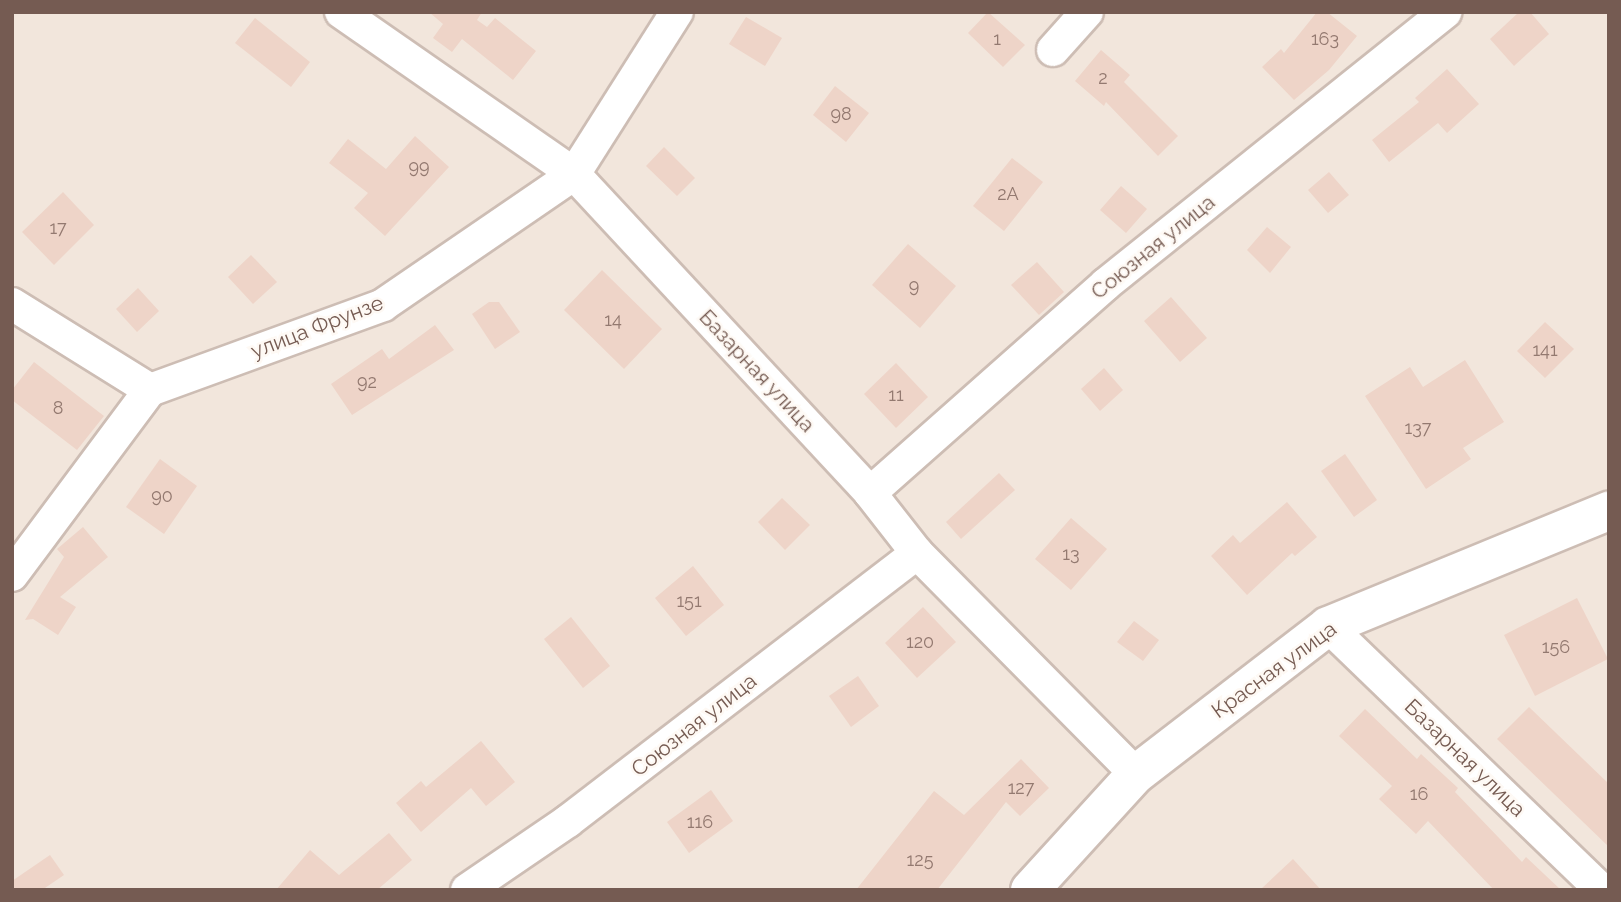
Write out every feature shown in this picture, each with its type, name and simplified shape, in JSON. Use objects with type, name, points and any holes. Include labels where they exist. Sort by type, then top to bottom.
[{"type":"street","name":"Базарная улица","points":[[341,12],[574,174],[870,493],[916,554],[1136,774]]},
{"type":"street","name":"улица Фрунзе","points":[[150,390],[383,304],[574,174],[677,12]]},
{"type":"street","points":[[1054,50],[1087,12]]},
{"type":"street","name":"Союзная улица","points":[[870,493],[1107,284],[1445,12]]},
{"type":"street","points":[[12,304],[150,390],[12,575]]},
{"type":"street","name":"Красная улица","points":[[1030,890],[1136,774],[1328,626],[1609,511]]},
{"type":"street","name":"Союзная улица","points":[[467,890],[568,821],[916,554]]},
{"type":"street","name":"Базарная улица","points":[[1328,626],[1601,890]]},
{"type":"shaded area","points":[[12,12],[1609,12],[1609,890],[12,890]]},
{"type":"building","points":[[429,12],[482,12],[477,20],[487,27],[495,18],[536,51],[513,80],[462,39],[452,52],[433,38],[443,24]]},
{"type":"building","points":[[988,12],[1025,45],[1003,67],[968,33]]},
{"type":"building","points":[[1317,12],[1327,12],[1357,36],[1329,70],[1294,100],[1262,67],[1281,49],[1284,53]]},
{"type":"building","points":[[1519,12],[1530,12],[1549,34],[1514,66],[1490,39]]},
{"type":"building","points":[[746,17],[782,38],[765,66],[729,44]]},
{"type":"building","points":[[255,18],[310,62],[291,87],[235,43]]},
{"type":"building","points":[[1101,50],[1130,75],[1124,82],[1178,136],[1158,156],[1106,102],[1104,106],[1075,81]]},
{"type":"building","points":[[1447,69],[1479,104],[1447,133],[1438,123],[1389,162],[1372,140],[1419,102],[1415,98]]},
{"type":"building","points":[[835,86],[869,113],[846,142],[813,115]]},
{"type":"building","points":[[415,136],[449,167],[385,236],[354,208],[368,193],[329,163],[348,139],[386,169]]},
{"type":"building","points":[[664,147],[695,178],[677,196],[646,166]]},
{"type":"building","points":[[1012,158],[1043,182],[1004,231],[973,206]]},
{"type":"building","points":[[1329,172],[1349,195],[1328,213],[1308,190]]},
{"type":"building","points":[[1121,186],[1147,209],[1126,233],[1100,210]]},
{"type":"building","points":[[63,192],[94,225],[54,265],[22,232]]},
{"type":"building","points":[[1267,227],[1291,247],[1270,273],[1247,250]]},
{"type":"building","points":[[908,244],[956,286],[920,328],[872,285]]},
{"type":"building","points":[[251,255],[277,282],[253,304],[228,277]]},
{"type":"building","points":[[1037,262],[1064,292],[1039,315],[1011,285]]},
{"type":"building","points":[[602,270],[662,329],[624,369],[564,310]]},
{"type":"building","points":[[138,288],[159,311],[137,332],[116,309]]},
{"type":"building","points":[[1171,297],[1207,338],[1180,362],[1144,321]]},
{"type":"building","points":[[489,302],[499,302],[520,332],[495,349],[472,314]]},
{"type":"building","points":[[1545,322],[1574,349],[1545,378],[1517,351]]},
{"type":"building","points":[[435,325],[454,350],[352,415],[331,384],[382,349],[389,359]]},
{"type":"building","points":[[1465,360],[1504,422],[1463,448],[1471,459],[1426,489],[1365,396],[1410,367],[1423,387]]},
{"type":"building","points":[[34,362],[104,416],[77,450],[12,400],[12,390]]},
{"type":"building","points":[[896,363],[928,397],[896,428],[864,394]]},
{"type":"building","points":[[1104,368],[1123,390],[1100,411],[1081,389]]},
{"type":"building","points":[[1345,454],[1377,500],[1354,517],[1321,471]]},
{"type":"building","points":[[160,459],[197,486],[164,534],[126,507]]},
{"type":"building","points":[[999,473],[1015,490],[961,539],[946,522]]},
{"type":"building","points":[[782,498],[810,525],[785,550],[758,522]]},
{"type":"building","points":[[1287,502],[1317,537],[1295,556],[1292,553],[1247,595],[1211,556],[1233,535],[1240,543]]},
{"type":"building","points":[[1071,518],[1107,549],[1071,590],[1035,559]]},
{"type":"building","points":[[83,527],[108,557],[60,597],[76,607],[58,635],[33,619],[25,620],[64,557],[57,549]]},
{"type":"building","points":[[693,566],[724,605],[686,636],[655,598]]},
{"type":"building","points":[[1577,598],[1608,659],[1535,696],[1504,635]]},
{"type":"building","points":[[923,607],[956,642],[917,678],[885,643]]},
{"type":"building","points":[[571,617],[610,666],[583,688],[544,639]]},
{"type":"building","points":[[1134,621],[1159,640],[1143,661],[1117,642]]},
{"type":"building","points":[[858,676],[879,706],[851,727],[829,696]]},
{"type":"building","points":[[1529,707],[1609,784],[1609,847],[1497,739]]},
{"type":"building","points":[[1365,709],[1417,759],[1421,754],[1458,788],[1455,792],[1522,862],[1526,857],[1561,890],[1494,890],[1428,821],[1416,834],[1379,799],[1392,786],[1339,736]]},
{"type":"building","points":[[481,741],[515,782],[486,806],[471,788],[421,832],[396,803],[421,781],[426,787]]},
{"type":"building","points":[[1021,759],[1049,788],[1020,816],[1006,802],[937,890],[856,890],[934,791],[964,815]]},
{"type":"building","points":[[711,790],[733,821],[689,853],[667,822]]},
{"type":"building","points":[[389,833],[412,860],[377,890],[276,890],[310,850],[339,875]]},
{"type":"building","points":[[50,855],[64,875],[42,890],[12,890],[12,881]]},
{"type":"building","points":[[1293,859],[1321,890],[1260,890]]}]
